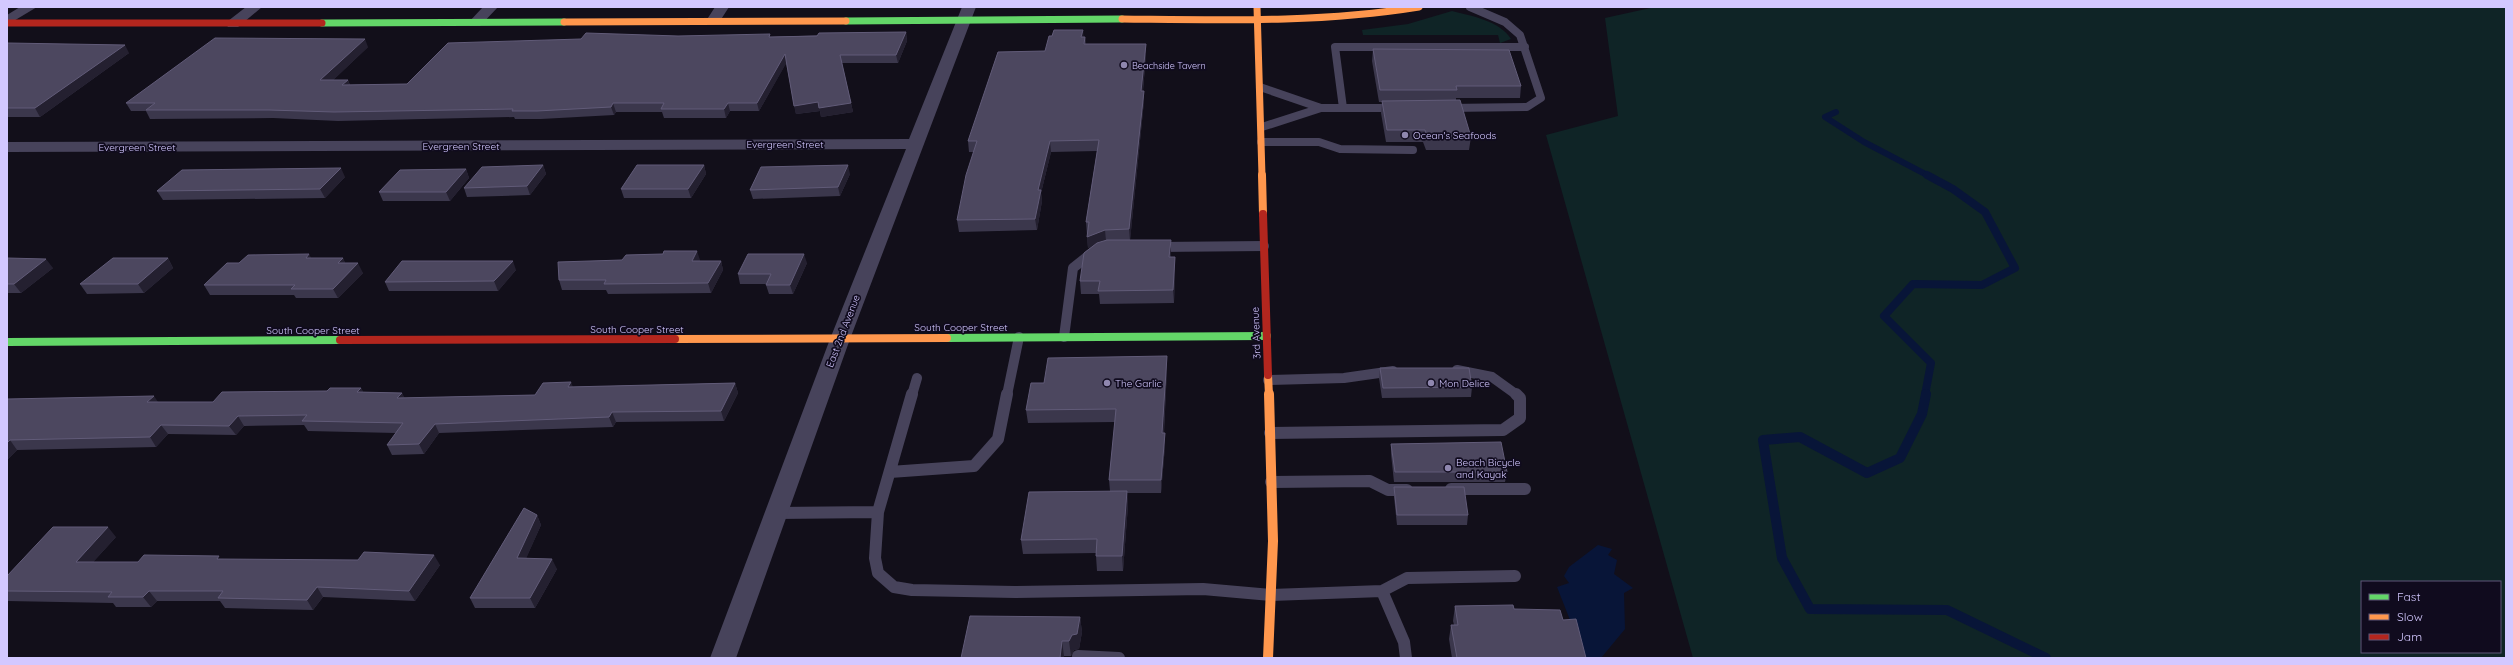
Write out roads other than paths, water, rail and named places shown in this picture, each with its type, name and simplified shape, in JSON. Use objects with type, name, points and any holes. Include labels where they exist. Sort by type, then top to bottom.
[{"type":"street","points":[[7,22],[30,7]]},
{"type":"street","points":[[233,24],[255,7]]},
{"type":"street","points":[[475,23],[491,7]]},
{"type":"street","points":[[712,21],[722,7]]},
{"type":"street","name":"3rd Avenue","points":[[1257,7],[1262,127],[1261,142],[1273,541],[1268,658]]},
{"type":"street","points":[[7,22],[233,24],[475,23],[712,21],[967,14],[1335,18],[1419,7]]},
{"type":"street","name":"East 2nd Avenue","points":[[723,658],[840,339],[967,14]]},
{"type":"street","name":"Evergreen Street","points":[[7,148],[915,144]]},
{"type":"street","name":"South Cooper Street","points":[[7,342],[1267,336]]},
{"type":"lane","points":[[1440,108],[1527,107],[1541,98],[1520,35],[1505,22],[1470,7]]},
{"type":"lane","points":[[1342,108],[1335,47],[1525,47]]},
{"type":"lane","points":[[1260,87],[1321,108]]},
{"type":"lane","points":[[1262,127],[1321,108],[1400,108]]},
{"type":"lane","points":[[1261,142],[1319,142],[1340,149],[1413,150]]},
{"type":"lane","points":[[1147,247],[1264,246]]},
{"type":"lane","points":[[1064,337],[1073,268],[1095,250],[1101,249]]},
{"type":"lane","points":[[890,472],[974,466],[998,440],[1019,337]]},
{"type":"lane","points":[[1270,433],[1503,430],[1520,418],[1520,398],[1508,385],[1481,372],[1448,369]]},
{"type":"lane","points":[[1268,380],[1344,378],[1375,372],[1404,371]]},
{"type":"lane","points":[[917,378],[878,512],[875,558],[878,573],[894,587],[912,590],[1015,592],[1203,589],[1271,595],[1382,591],[1407,578],[1515,576]]},
{"type":"lane","points":[[1271,482],[1370,482],[1388,490],[1418,490]]},
{"type":"lane","points":[[1441,489],[1525,489]]},
{"type":"lane","points":[[776,513],[878,512]]},
{"type":"lane","points":[[1382,591],[1404,642],[1406,658]]},
{"type":"lane","points":[[1078,656],[1119,658]]},
{"type":"water","points":[[1598,545],[1612,549],[1608,555],[1617,560],[1614,574],[1633,588],[1624,593],[1625,629],[1601,658],[1585,658],[1557,587],[1569,583],[1564,576],[1569,567]]},
{"type":"waterway","points":[[1836,112],[1825,117],[1864,142],[1929,176]]},
{"type":"waterway","points":[[1925,395],[1931,363],[1884,316],[1913,284],[1982,285],[2015,268],[1985,212],[1953,189],[1927,175]]},
{"type":"waterway","points":[[1926,394],[1922,414],[1900,458],[1867,473],[1800,437],[1763,440],[1782,558],[1810,609],[1947,610],[2046,658]]},
{"type":"place","name":"Beachside Tavern","points":[[1124,65]]},
{"type":"place","name":"Ocean's Seafoods","points":[[1405,135]]},
{"type":"place","name":"The Garlic","points":[[1107,383]]},
{"type":"place","name":"Mon Delice","points":[[1431,383]]},
{"type":"place","name":"Beach Bicycle and Kayak","points":[[1448,468]]}]
